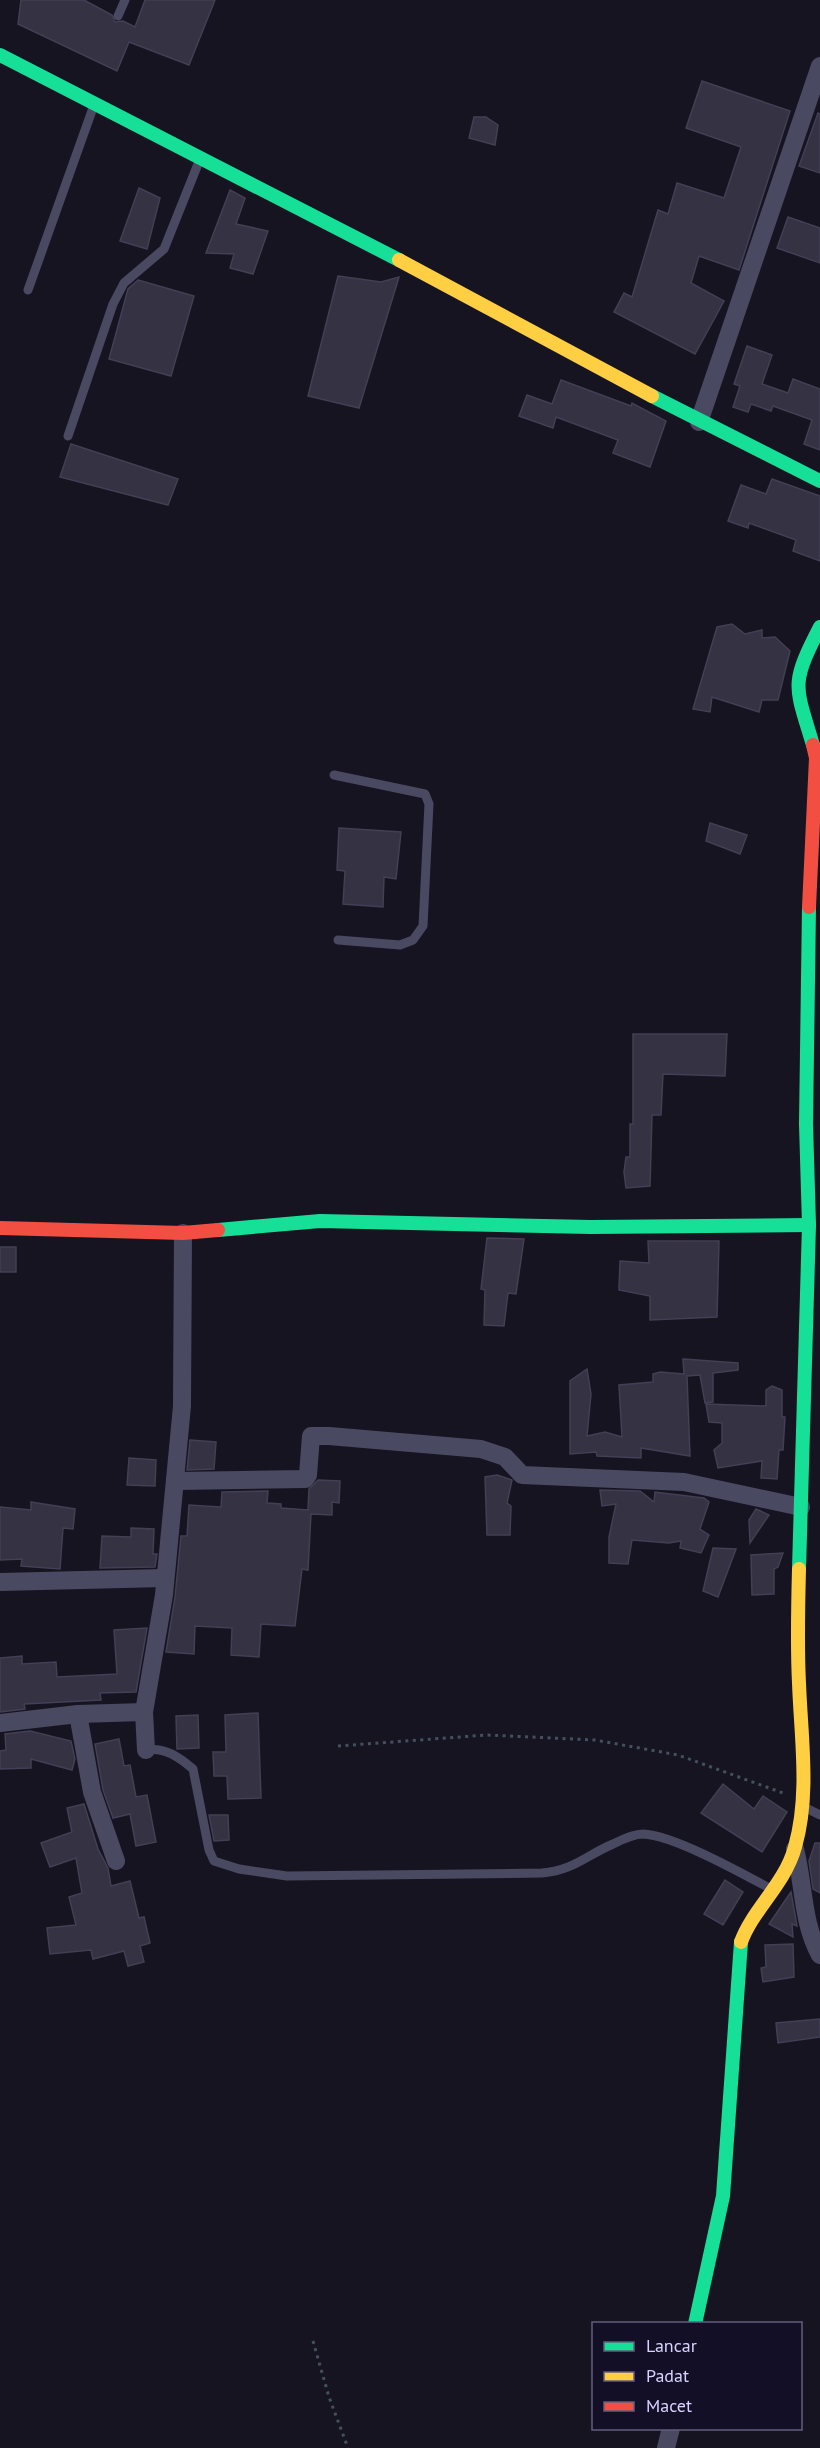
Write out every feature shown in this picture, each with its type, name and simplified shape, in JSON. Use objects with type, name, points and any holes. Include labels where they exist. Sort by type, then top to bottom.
[{"type":"street","points":[[0,55],[416,269],[699,422],[820,481]]},
{"type":"street","points":[[699,422],[820,66]]},
{"type":"street","points":[[695,2322],[723,2196],[740,1946],[745,1931],[775,1891],[795,1849],[804,1803],[797,1649],[809,1225],[807,1078],[816,758],[813,737],[798,697],[797,686],[798,672],[820,627]]},
{"type":"street","points":[[0,1228],[183,1233],[320,1221],[591,1227],[809,1225]]},
{"type":"street","points":[[146,1750],[144,1712],[164,1595],[176,1481],[184,1363],[183,1233]]},
{"type":"street","points":[[176,1481],[305,1479],[308,1475],[311,1436],[329,1436],[481,1449],[505,1457],[522,1474],[684,1482],[801,1507]]},
{"type":"street","points":[[0,1582],[164,1578]]},
{"type":"street","points":[[0,1723],[78,1714],[144,1712]]},
{"type":"street","points":[[78,1714],[92,1792],[116,1861]]},
{"type":"street","points":[[795,1849],[802,1875],[804,1909],[814,1945],[820,1955]]},
{"type":"street","points":[[666,2448],[670,2430]]},
{"type":"lane","points":[[118,16],[125,0]]},
{"type":"lane","points":[[28,290],[94,105]]},
{"type":"lane","points":[[68,436],[113,304],[124,283],[164,249],[200,159]]},
{"type":"lane","points":[[334,775],[425,794],[429,804],[423,926],[413,940],[400,945],[338,940]]},
{"type":"lane","points":[[146,1750],[158,1749],[167,1752],[193,1769],[208,1850],[214,1861],[239,1869],[288,1876],[542,1874],[564,1871],[612,1844],[642,1834],[658,1837],[722,1862],[775,1891]]},
{"type":"lane","points":[[804,1803],[820,1815]]},
{"type":"path","points":[[338,1746],[487,1735],[596,1740],[678,1755],[804,1803]]},
{"type":"path","points":[[313,2341],[329,2397],[348,2448]]},
{"type":"building","points":[[21,0],[84,0],[112,15],[115,22],[123,21],[135,27],[145,0],[215,0],[189,65],[129,42],[117,71],[18,24]]},
{"type":"building","points":[[702,81],[790,111],[739,270],[699,256],[691,283],[724,301],[695,354],[614,312],[624,293],[632,297],[658,210],[668,214],[677,183],[724,198],[741,147],[686,128]]},
{"type":"building","points":[[818,113],[820,114],[820,173],[799,166]]},
{"type":"building","points":[[474,117],[486,117],[498,125],[495,145],[469,138]]},
{"type":"building","points":[[139,188],[160,198],[147,249],[120,241]]},
{"type":"building","points":[[230,190],[245,198],[236,224],[268,231],[253,274],[230,268],[234,254],[206,253]]},
{"type":"building","points":[[788,217],[820,228],[820,263],[777,248]]},
{"type":"building","points":[[338,276],[381,282],[399,277],[359,408],[308,396]]},
{"type":"building","points":[[138,280],[194,296],[171,376],[109,359],[128,289]]},
{"type":"building","points":[[747,346],[772,355],[762,384],[788,393],[793,379],[820,389],[820,450],[804,444],[812,420],[773,406],[771,411],[751,404],[748,412],[733,407],[740,386],[734,384]]},
{"type":"building","points":[[561,380],[631,406],[632,403],[666,421],[650,467],[613,453],[618,440],[556,417],[553,428],[519,416],[527,395],[552,404]]},
{"type":"building","points":[[71,444],[178,479],[168,505],[60,477]]},
{"type":"building","points":[[772,479],[820,496],[820,561],[793,551],[796,540],[749,523],[748,528],[728,521],[741,485],[766,494]]},
{"type":"building","points":[[732,624],[745,634],[762,630],[762,638],[775,637],[790,651],[778,700],[762,700],[759,712],[712,697],[710,712],[693,709],[717,627]]},
{"type":"building","points":[[710,823],[747,835],[740,854],[706,841]]},
{"type":"building","points":[[339,828],[401,832],[396,879],[384,877],[383,907],[343,904],[345,871],[337,870]]},
{"type":"building","points":[[633,1034],[727,1034],[725,1076],[663,1074],[661,1115],[652,1115],[650,1186],[626,1188],[624,1172],[626,1157],[630,1157],[630,1124],[633,1124]]},
{"type":"building","points":[[487,1238],[524,1239],[516,1294],[508,1293],[504,1326],[484,1325],[485,1290],[481,1289]]},
{"type":"building","points":[[648,1241],[719,1241],[717,1317],[650,1320],[650,1296],[619,1290],[620,1261],[649,1263]]},
{"type":"building","points":[[0,1247],[16,1247],[16,1272],[0,1272]]},
{"type":"building","points":[[683,1359],[738,1363],[738,1370],[713,1373],[713,1402],[705,1403],[700,1375],[687,1376],[690,1456],[641,1448],[641,1458],[597,1456],[596,1452],[570,1454],[570,1381],[587,1369],[591,1394],[587,1436],[605,1432],[622,1437],[619,1385],[653,1382],[653,1374],[660,1372],[684,1374]]},
{"type":"building","points":[[772,1386],[782,1390],[782,1417],[785,1417],[783,1450],[779,1450],[777,1479],[761,1478],[762,1461],[718,1468],[714,1450],[722,1443],[722,1423],[709,1422],[706,1404],[766,1406],[766,1390]]},
{"type":"building","points":[[190,1440],[216,1442],[214,1469],[187,1470]]},
{"type":"building","points":[[129,1458],[156,1460],[155,1486],[127,1485]]},
{"type":"building","points":[[497,1475],[512,1480],[507,1503],[511,1506],[510,1535],[487,1535],[485,1477]]},
{"type":"building","points":[[318,1480],[340,1481],[339,1503],[332,1502],[332,1515],[311,1514],[308,1570],[302,1569],[295,1626],[261,1624],[259,1657],[231,1655],[232,1628],[195,1626],[194,1654],[166,1652],[175,1597],[181,1536],[187,1536],[189,1505],[221,1507],[222,1492],[268,1491],[267,1503],[281,1504],[281,1508],[308,1510],[309,1489]]},
{"type":"building","points":[[600,1490],[640,1491],[654,1502],[655,1492],[704,1498],[709,1502],[700,1529],[709,1535],[701,1553],[680,1548],[681,1541],[669,1543],[632,1540],[628,1564],[609,1563],[609,1537],[616,1504],[602,1506]]},
{"type":"building","points":[[31,1502],[75,1509],[73,1529],[63,1528],[60,1569],[21,1566],[22,1559],[0,1560],[0,1507],[31,1510]]},
{"type":"building","points":[[756,1509],[769,1515],[750,1543],[749,1520]]},
{"type":"building","points":[[131,1528],[154,1529],[153,1554],[157,1554],[155,1567],[100,1568],[102,1536],[131,1537]]},
{"type":"building","points":[[713,1548],[736,1549],[718,1597],[703,1591]]},
{"type":"building","points":[[783,1553],[778,1567],[774,1569],[774,1594],[752,1595],[751,1555]]},
{"type":"building","points":[[147,1628],[136,1692],[100,1693],[101,1700],[24,1704],[25,1709],[0,1712],[0,1658],[22,1656],[22,1664],[56,1662],[57,1677],[117,1674],[114,1630]]},
{"type":"building","points":[[258,1713],[261,1798],[228,1799],[227,1776],[214,1776],[213,1752],[226,1752],[225,1715]]},
{"type":"building","points":[[198,1715],[199,1748],[177,1749],[176,1716]]},
{"type":"building","points":[[30,1731],[71,1741],[75,1759],[72,1770],[31,1759],[31,1768],[0,1769],[0,1751],[6,1750],[5,1734]]},
{"type":"building","points":[[119,1739],[124,1766],[130,1765],[136,1797],[147,1795],[156,1842],[136,1846],[130,1814],[113,1818],[103,1790],[95,1744]]},
{"type":"building","points":[[723,1784],[754,1809],[763,1796],[787,1812],[762,1852],[701,1813]]},
{"type":"building","points":[[84,1804],[98,1849],[108,1868],[111,1886],[130,1881],[139,1918],[144,1917],[150,1943],[140,1946],[144,1962],[128,1966],[124,1951],[93,1959],[91,1950],[50,1954],[47,1928],[76,1925],[69,1897],[82,1893],[76,1858],[50,1867],[41,1843],[72,1832],[67,1808]]},
{"type":"building","points":[[209,1815],[228,1815],[229,1840],[214,1841]]},
{"type":"building","points":[[815,1843],[820,1843],[820,1893],[813,1889],[809,1861]]},
{"type":"building","points":[[725,1880],[743,1892],[723,1925],[704,1914]]},
{"type":"building","points":[[791,1892],[797,1926],[792,1924],[793,1937],[769,1924]]},
{"type":"building","points":[[793,1944],[794,1977],[763,1982],[761,1968],[766,1967],[765,1945]]},
{"type":"building","points":[[820,2019],[820,2037],[778,2043],[776,2023]]},
{"type":"traffic: fast","points":[[0,55],[399,260]]},
{"type":"traffic: fast","points":[[652,396],[820,481]]},
{"type":"traffic: fast","points":[[813,745],[802,709],[798,685],[804,661],[820,627]]},
{"type":"traffic: fast","points":[[799,1569],[809,1225],[806,1124],[809,907]]},
{"type":"traffic: fast","points":[[218,1230],[320,1221],[591,1227],[809,1225]]},
{"type":"traffic: fast","points":[[695,2322],[723,2196],[741,1942]]},
{"type":"traffic: slow","points":[[399,260],[652,396]]},
{"type":"traffic: slow","points":[[741,1942],[753,1918],[784,1873],[795,1847],[800,1827],[803,1766],[798,1654],[799,1569]]},
{"type":"traffic: jam","points":[[809,907],[816,758],[813,745]]},
{"type":"traffic: jam","points":[[0,1228],[183,1233],[218,1230]]}]
